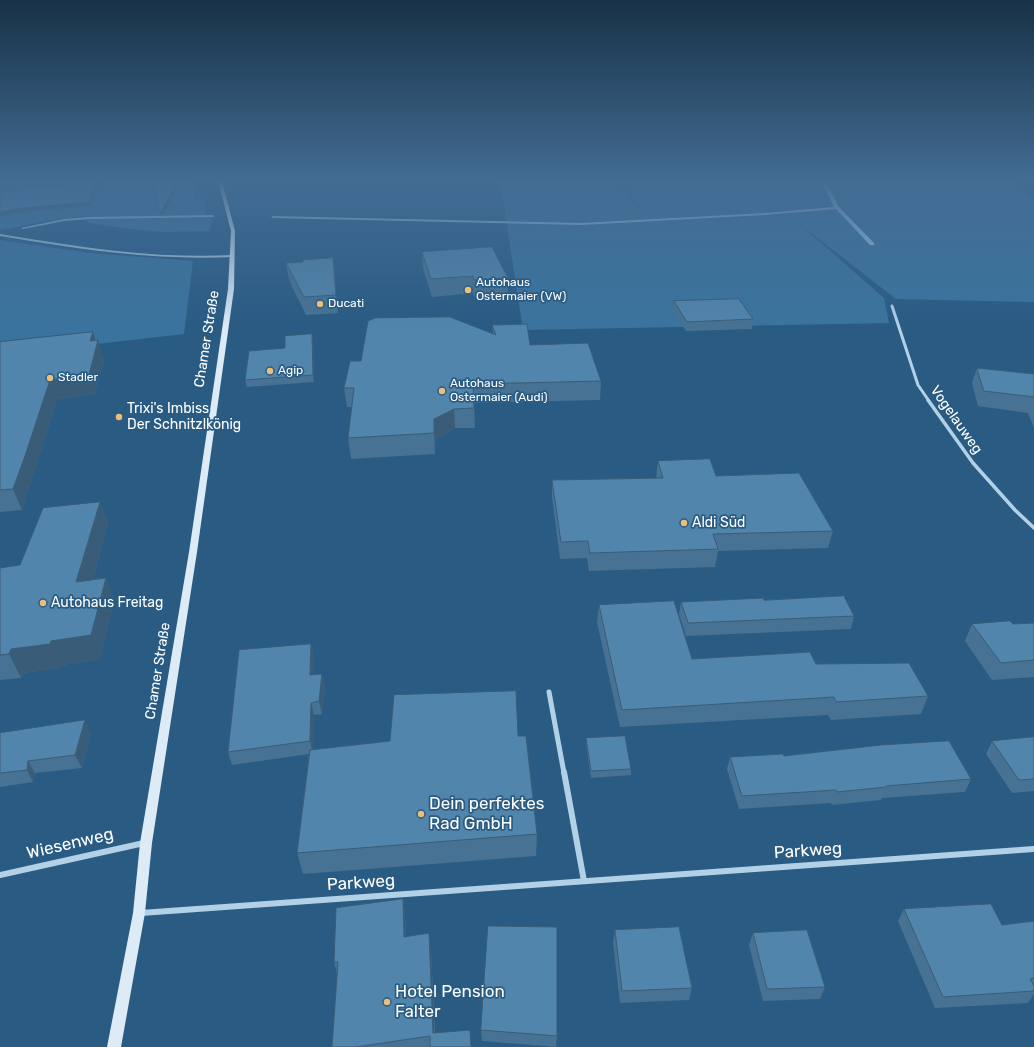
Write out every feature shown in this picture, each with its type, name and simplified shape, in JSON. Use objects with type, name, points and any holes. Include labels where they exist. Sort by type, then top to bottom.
[{"type":"main road","name":"Chamer Straße","points":[[114,1047],[139,913],[146,842],[194,545],[231,289],[233,230]]},
{"type":"street","points":[[0,235],[96,251],[205,259],[233,256]]},
{"type":"street","name":"Vogelauweg","points":[[892,306],[918,385],[973,463],[1015,510],[1034,528]]},
{"type":"street","points":[[549,692],[584,882]]},
{"type":"street","name":"Wiesenweg","points":[[0,874],[146,842]]},
{"type":"street","name":"Parkweg","points":[[139,913],[1034,849]]},
{"type":"shaded area","points":[[141,230],[210,230],[210,231],[163,232]]},
{"type":"shaded area","points":[[508,230],[806,230],[884,298],[889,323],[523,330]]},
{"type":"shaded area","points":[[807,230],[1034,230],[1034,302],[896,299]]},
{"type":"shaded area","points":[[0,240],[90,253],[193,261],[184,334],[0,355]]},
{"type":"building","points":[[492,247],[508,278],[474,280],[473,276],[431,279],[422,252]]},
{"type":"building","points":[[333,258],[336,295],[304,297],[286,263]]},
{"type":"building","points":[[739,299],[753,319],[687,322],[674,301]]},
{"type":"building","name":"Autohaus Ostermaier (Audi)","points":[[450,317],[496,335],[492,325],[527,324],[530,345],[588,343],[601,381],[473,384],[474,408],[454,409],[434,419],[434,433],[348,438],[354,388],[344,388],[350,361],[361,361],[368,321],[375,318]]},
{"type":"building","points":[[93,332],[90,341],[98,340],[89,375],[50,380],[13,489],[0,490],[0,342]]},
{"type":"building","points":[[312,334],[313,375],[245,380],[249,351],[285,348],[285,336]]},
{"type":"building","points":[[977,368],[1034,374],[1034,397],[984,391]]},
{"type":"building","name":"Aldi Süd","points":[[710,459],[716,476],[799,473],[833,531],[713,534],[718,549],[590,553],[588,541],[561,542],[552,480],[663,478],[658,461]]},
{"type":"building","name":"Autohaus Freitag","points":[[100,502],[76,582],[106,578],[91,635],[51,641],[50,644],[11,649],[9,654],[0,655],[0,568],[20,565],[43,508]]},
{"type":"building","points":[[844,596],[854,616],[688,623],[681,602],[763,598],[764,600]]},
{"type":"building","points":[[674,601],[692,659],[810,652],[816,664],[909,663],[928,696],[836,702],[834,697],[622,710],[599,605]]},
{"type":"building","points":[[1010,621],[1013,624],[1034,623],[1034,660],[1001,663],[972,624]]},
{"type":"building","points":[[311,644],[310,675],[322,674],[319,701],[311,703],[310,741],[228,752],[239,650]]},
{"type":"building","name":"Dein perfektes Rad GmbH","points":[[516,691],[518,736],[526,736],[537,834],[297,853],[310,750],[390,741],[394,695]]},
{"type":"building","points":[[85,720],[75,755],[28,761],[27,770],[0,773],[0,733]]},
{"type":"building","points":[[625,736],[631,769],[591,771],[586,738]]},
{"type":"building","points":[[1034,737],[1034,779],[1019,780],[992,741]]},
{"type":"building","points":[[949,741],[971,779],[886,786],[887,787],[837,792],[836,790],[742,796],[730,757],[783,754],[784,756],[881,745]]},
{"type":"building","name":"Hotel Pension Falter","points":[[403,899],[404,937],[429,933],[433,1033],[470,1030],[471,1047],[430,1047],[430,1036],[356,1047],[332,1047],[338,962],[334,962],[336,908]]},
{"type":"building","points":[[991,904],[1002,925],[1034,921],[1034,978],[1030,979],[1034,986],[1034,991],[943,997],[904,909]]},
{"type":"building","points":[[488,926],[557,927],[557,1036],[481,1030]]},
{"type":"building","points":[[679,927],[692,988],[622,991],[615,930]]},
{"type":"building","points":[[807,930],[825,987],[767,989],[753,933]]},
{"type":"waterway","points":[[858,230],[872,244]]},
{"type":"place","name":"Autohaus Ostermaier (VW)","points":[[468,290]]},
{"type":"place","name":"Ducati","points":[[320,304]]},
{"type":"place","name":"Agip","points":[[270,371]]},
{"type":"place","name":"Stadler","points":[[50,378]]},
{"type":"place","name":"Autohaus Ostermaier (Audi)","points":[[442,391]]},
{"type":"place","name":"Trixi's Imbiss Der Schnitzlkönig","points":[[119,417]]},
{"type":"place","name":"Aldi Süd","points":[[684,523]]},
{"type":"place","name":"Autohaus Freitag","points":[[43,603]]},
{"type":"place","name":"Dein perfektes Rad GmbH","points":[[421,814]]},
{"type":"place","name":"Hotel Pension Falter","points":[[387,1002]]}]
